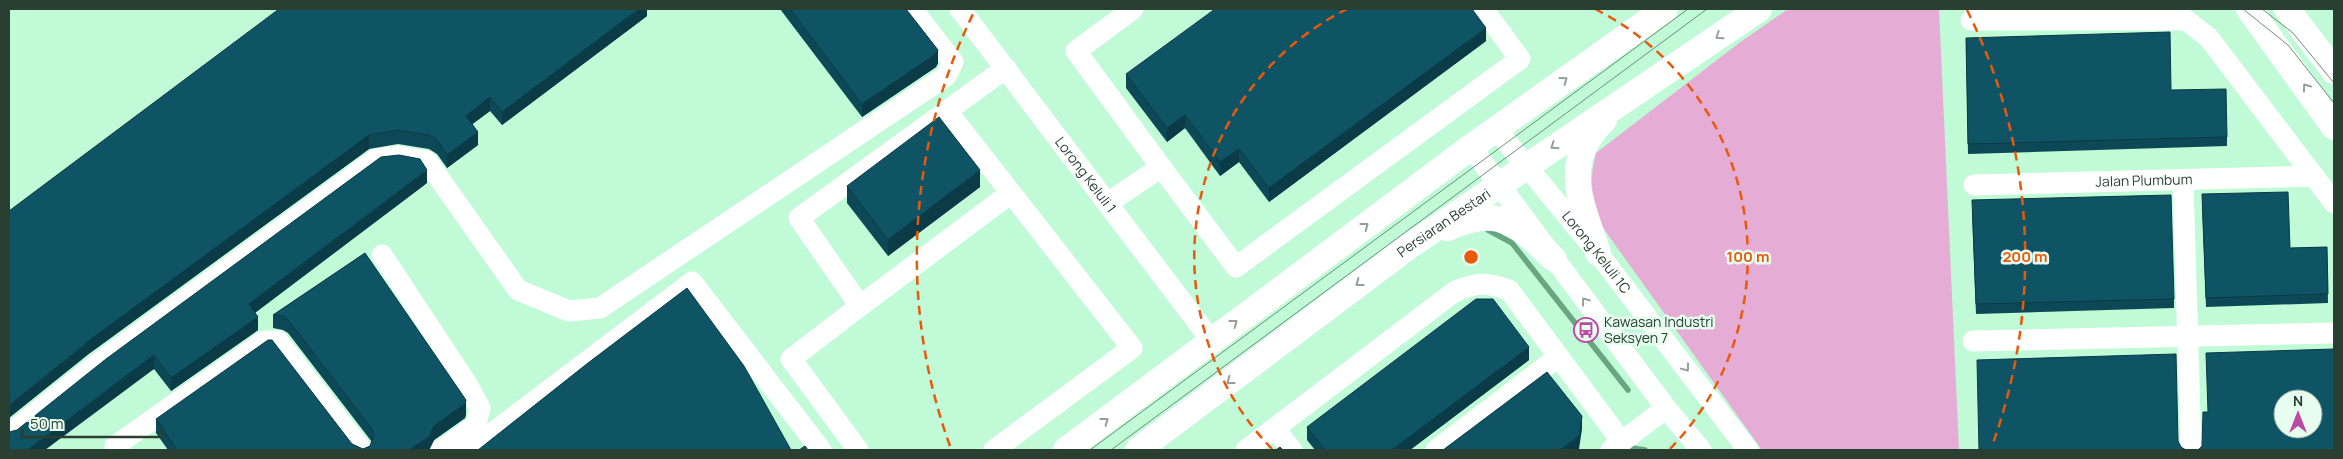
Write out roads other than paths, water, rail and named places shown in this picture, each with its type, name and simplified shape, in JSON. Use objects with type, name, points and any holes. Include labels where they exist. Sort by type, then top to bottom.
[{"type":"main road","points":[[1066,450],[1471,147],[1665,9]]},
{"type":"main road","name":"Persiaran Bestari","points":[[1138,450],[1408,247],[1499,183],[1759,9]]},
{"type":"main road","points":[[2249,9],[2334,127]]},
{"type":"main road","points":[[2287,9],[2329,64]]},
{"type":"main road","points":[[1598,253],[1577,190],[1580,157],[1592,132],[1638,90]]},
{"type":"main road","points":[[1408,247],[1464,221],[1479,218],[1496,218],[1518,226],[1554,259]]},
{"type":"street","points":[[9,434],[98,362],[376,159],[399,156],[427,161],[518,290],[569,312],[600,308],[946,76],[953,62],[912,9]]},
{"type":"street","name":"Lorong Keluli 1","points":[[960,9],[1211,340]]},
{"type":"street","points":[[1133,9],[1076,51],[1236,267],[1520,59],[1483,9]]},
{"type":"street","points":[[1971,20],[2186,20],[2209,38],[2334,203]]},
{"type":"street","points":[[860,306],[799,218],[1006,68]]},
{"type":"street","points":[[947,111],[1132,348],[994,450]]},
{"type":"street","name":"Lorong Keluli 1C","points":[[1496,129],[1598,253],[1748,450]]},
{"type":"street","points":[[1471,147],[1666,408],[1701,450]]},
{"type":"street","points":[[1108,203],[1161,167]]},
{"type":"street","name":"Jalan Plumbum","points":[[1974,185],[2314,176]]},
{"type":"street","points":[[2183,180],[2191,450]]},
{"type":"street","points":[[858,450],[791,359],[1011,193]]},
{"type":"street","points":[[382,255],[467,384],[480,408],[476,425],[441,450]]},
{"type":"street","points":[[470,450],[692,282],[821,450]]},
{"type":"street","points":[[1246,450],[1454,292],[1473,284],[1490,284],[1508,290],[1558,357],[1616,446],[1666,408]]},
{"type":"street","points":[[1973,341],[2334,332]]},
{"type":"street","points":[[118,450],[115,446],[264,340],[272,339],[278,341],[362,450]]},
{"type":"street","points":[[1436,450],[1558,357]]},
{"type":"street","points":[[1275,429],[1292,450]]},
{"type":"waterway","points":[[1488,230],[1512,243],[1628,390]]},
{"type":"waterway","points":[[1632,448],[1645,450]]},
{"type":"tram line","points":[[1090,450],[1688,9]]},
{"type":"tram line","points":[[1111,450],[1707,9]]},
{"type":"tram line","points":[[2243,9],[2288,45],[2334,103]]},
{"type":"tram line","points":[[2262,9],[2293,33],[2334,83]]},
{"type":"place","name":"Kawasan Industri Seksyen 7","points":[[1586,330]]}]
